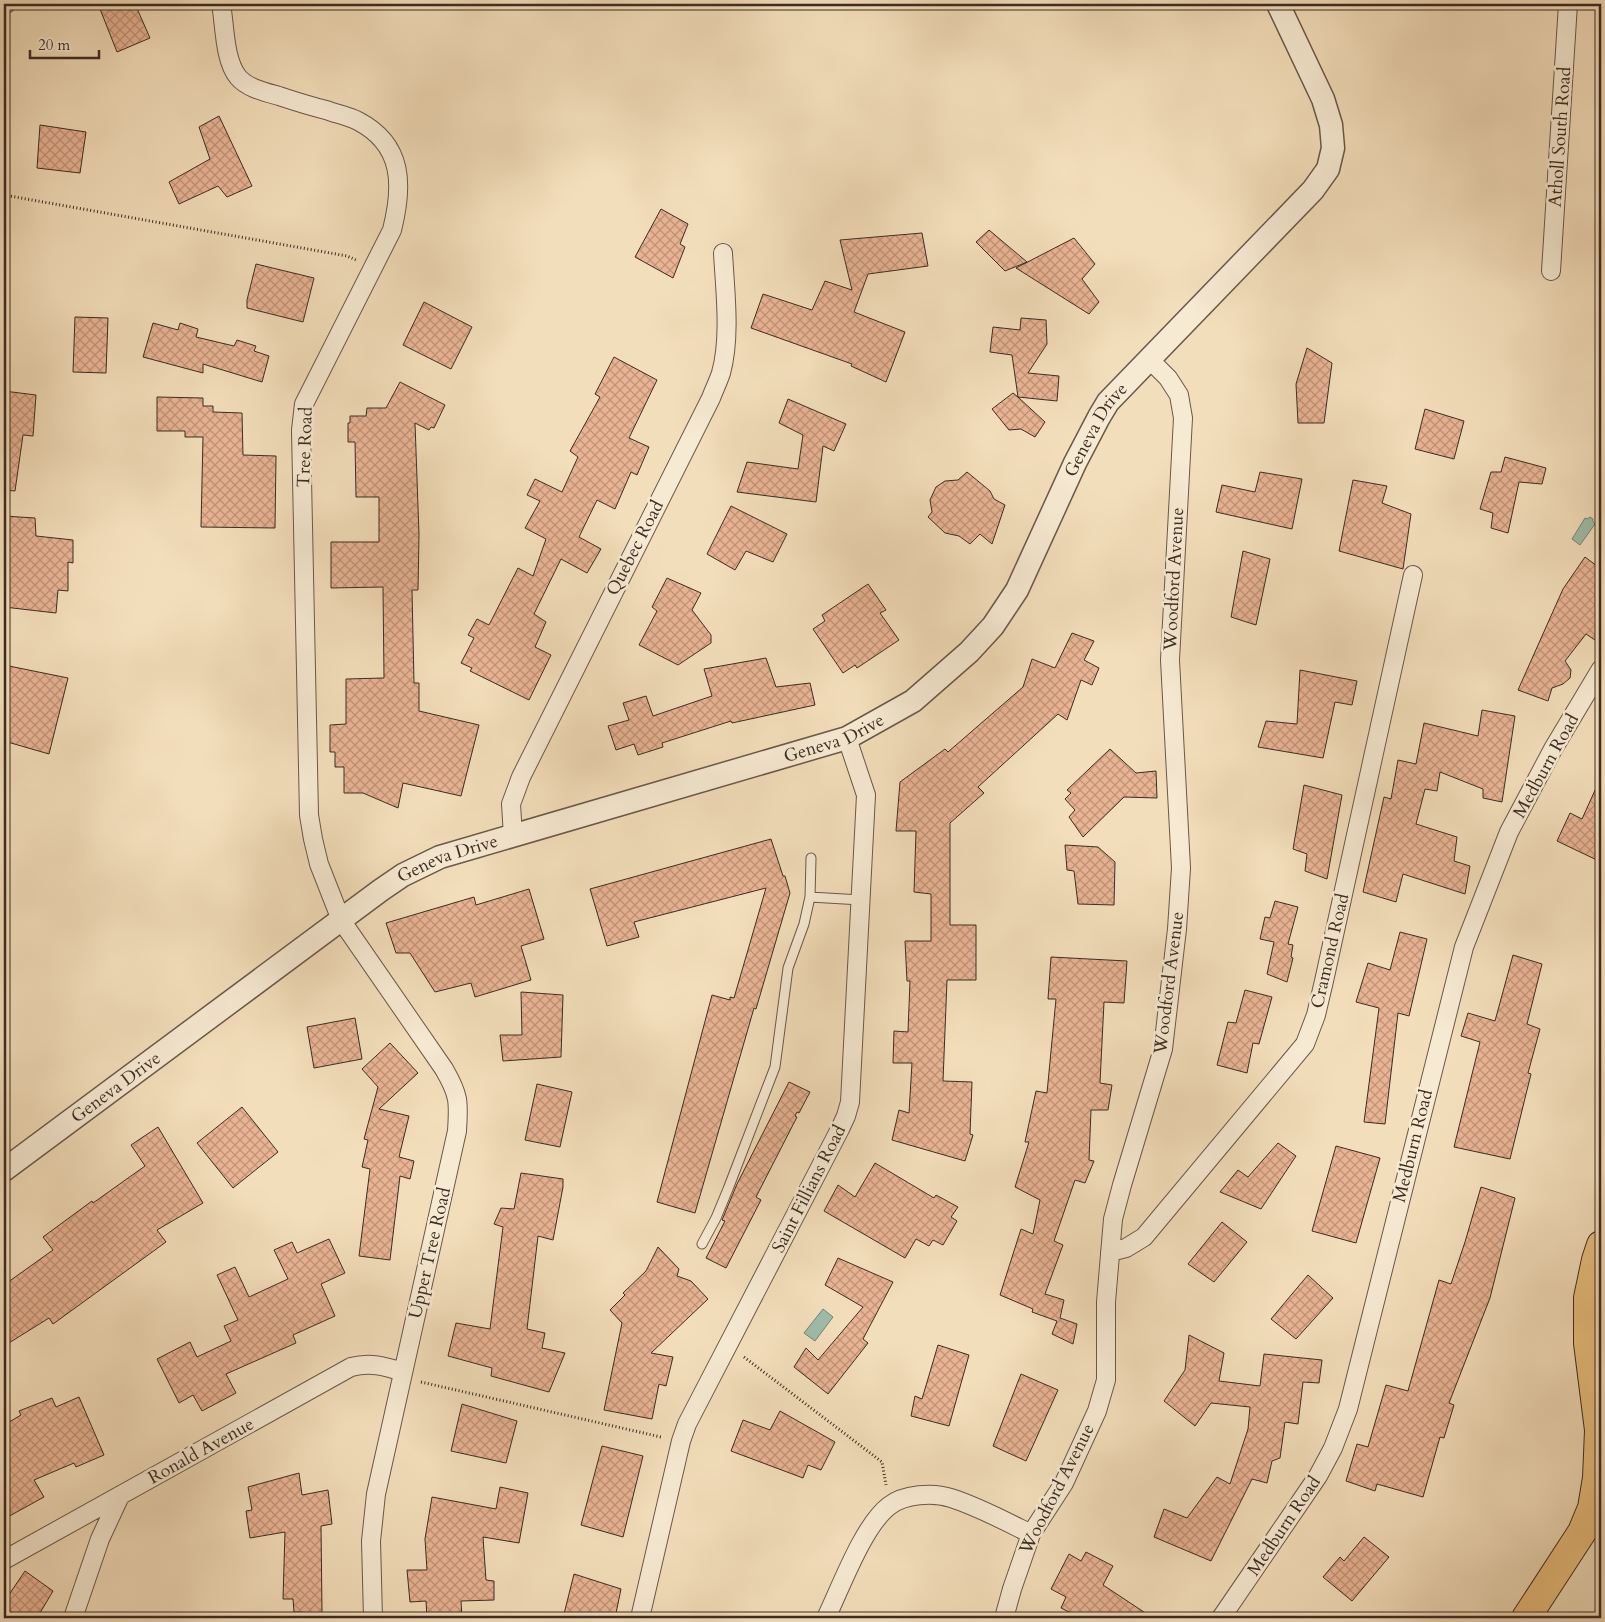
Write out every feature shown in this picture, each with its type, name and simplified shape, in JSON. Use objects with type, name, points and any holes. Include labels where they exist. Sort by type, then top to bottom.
[{"type":"main road","points":[[1526,1618],[1582,1532],[1592,1508],[1597,1478],[1598,1430],[1588,1344],[1588,1298],[1601,1245]]},
{"type":"street","name":"Tree Road","points":[[221,4],[230,63],[238,78],[248,85],[267,93],[359,121],[375,132],[387,146],[396,166],[399,183],[398,206],[392,230],[304,404],[301,430],[309,815],[312,839],[319,864],[341,920]]},
{"type":"street","name":"Geneva Drive","points":[[4,1170],[381,890],[421,865],[440,857],[847,738],[913,701],[969,652],[993,626],[1017,590],[1075,463],[1108,402],[1313,190],[1328,168],[1333,148],[1331,125],[1323,100],[1278,4]]},
{"type":"street","name":"Atholl South Road","points":[[1551,271],[1568,4]]},
{"type":"street","name":"Quebec Road","points":[[513,836],[511,804],[520,777],[711,398],[721,373],[726,316],[723,253]]},
{"type":"street","name":"Woodford Avenue","points":[[1004,1618],[1031,1534],[1064,1484],[1097,1411],[1106,1380],[1106,1302],[1113,1219],[1163,1049],[1177,929],[1181,868],[1170,660],[1183,418],[1179,395],[1168,378],[1150,360]]},
{"type":"street","name":"Cramond Road","points":[[1110,1252],[1126,1248],[1144,1237],[1305,1044],[1316,1015],[1324,981],[1413,574]]},
{"type":"street","name":"Medburn Road","points":[[1221,1618],[1318,1476],[1333,1448],[1348,1410],[1464,947],[1510,832],[1553,749],[1601,669]]},
{"type":"street","name":"Saint Fillians Road","points":[[640,1618],[681,1441],[687,1424],[846,1116],[850,1102],[866,795],[847,738]]},
{"type":"street","name":"Upper Tree Road","points":[[341,920],[444,1069],[455,1087],[459,1105],[457,1130],[376,1494],[371,1541],[373,1618]]},
{"type":"street","name":"Ronald Avenue","points":[[4,1560],[351,1367],[362,1364],[381,1365],[403,1372]]},
{"type":"street","points":[[826,1618],[864,1538],[874,1523],[889,1506],[909,1497],[927,1494],[950,1497],[987,1512],[1031,1534]]},
{"type":"street","points":[[73,1618],[100,1539],[120,1496]]},
{"type":"lane","points":[[702,1244],[716,1218],[728,1189],[775,1067],[788,968],[804,924],[810,897],[811,858]]},
{"type":"lane","points":[[810,897],[861,900]]},
{"type":"path","points":[[4,195],[347,256],[373,267]]},
{"type":"path","points":[[728,1345],[882,1462],[889,1506]]},
{"type":"path","points":[[403,1372],[420,1382],[681,1441]]},
{"type":"shaded area","points":[[1590,517],[1595,524],[1580,545],[1572,539],[1585,518]]},
{"type":"shaded area","points":[[823,1309],[833,1317],[815,1341],[804,1333]]},
{"type":"building","points":[[113,4],[135,4],[150,38],[117,52],[100,9]]},
{"type":"building","points":[[219,116],[252,186],[227,197],[218,186],[179,204],[169,182],[210,159],[199,127]]},
{"type":"building","points":[[40,125],[86,132],[80,173],[37,168]]},
{"type":"building","points":[[661,209],[688,224],[680,244],[685,247],[673,278],[635,257]]},
{"type":"building","points":[[989,230],[1027,262],[1005,271],[976,242]]},
{"type":"building","points":[[922,233],[928,266],[868,274],[854,312],[905,332],[886,382],[851,366],[852,364],[751,328],[763,294],[812,310],[825,281],[852,290],[840,240]]},
{"type":"building","points":[[1074,238],[1095,264],[1082,279],[1099,302],[1089,314],[1016,268]]},
{"type":"building","points":[[256,264],[314,278],[303,322],[247,308],[247,300]]},
{"type":"building","points":[[424,302],[472,327],[451,369],[403,345]]},
{"type":"building","points":[[75,317],[108,318],[106,373],[73,372]]},
{"type":"building","points":[[1021,318],[1046,320],[1047,344],[1028,373],[1059,376],[1057,401],[1018,397],[1012,355],[990,352],[993,327],[1020,330]]},
{"type":"building","points":[[153,323],[178,330],[180,323],[198,329],[196,337],[234,346],[237,340],[256,346],[254,351],[269,356],[262,382],[203,364],[203,373],[143,357]]},
{"type":"building","points":[[1307,348],[1332,363],[1324,423],[1298,423],[1296,384]]},
{"type":"building","points":[[614,357],[657,380],[629,438],[649,447],[637,475],[631,472],[615,509],[597,500],[579,537],[601,549],[587,573],[561,559],[534,614],[546,622],[535,647],[551,655],[529,700],[470,671],[472,668],[461,663],[474,638],[468,635],[477,619],[489,625],[518,568],[533,576],[546,539],[525,528],[540,501],[527,495],[535,479],[562,492],[578,457],[570,451],[600,397],[595,394]]},
{"type":"building","points":[[400,382],[445,405],[434,428],[431,427],[429,430],[415,423],[419,534],[418,590],[412,590],[414,683],[419,683],[419,711],[479,725],[461,796],[403,783],[398,808],[363,793],[344,793],[344,767],[335,767],[335,752],[330,752],[330,725],[346,724],[346,679],[384,678],[383,587],[331,588],[331,542],[379,542],[379,497],[356,497],[355,442],[348,442],[348,423],[350,423],[350,416],[366,416],[367,408],[386,408]]},
{"type":"building","points":[[4,391],[36,395],[33,436],[23,435],[15,491],[4,490]]},
{"type":"building","points":[[1013,393],[1045,422],[1035,437],[1021,429],[1009,430],[992,409]]},
{"type":"building","points":[[157,397],[203,398],[203,406],[213,406],[213,412],[242,413],[243,455],[276,456],[275,528],[201,527],[203,437],[185,437],[185,431],[157,431]]},
{"type":"building","points":[[788,399],[846,424],[834,451],[823,446],[816,502],[737,492],[747,462],[798,469],[803,435],[779,423]]},
{"type":"building","points":[[1425,409],[1464,421],[1454,459],[1415,449]]},
{"type":"building","points":[[1505,457],[1546,468],[1542,484],[1519,482],[1508,533],[1491,528],[1493,513],[1480,509],[1491,472],[1501,472]]},
{"type":"building","points":[[967,472],[990,491],[994,499],[1005,505],[992,544],[980,534],[970,544],[959,536],[945,533],[928,517],[932,512],[930,500],[936,487],[945,481],[958,480]]},
{"type":"building","points":[[1260,472],[1302,479],[1292,529],[1216,512],[1222,485],[1255,492]]},
{"type":"building","points":[[1353,480],[1387,486],[1382,503],[1411,514],[1403,569],[1339,551]]},
{"type":"building","points":[[731,506],[787,534],[773,562],[746,551],[735,570],[707,554]]},
{"type":"building","points":[[4,516],[35,518],[36,536],[73,540],[73,563],[68,562],[68,591],[58,590],[56,613],[4,607]]},
{"type":"building","points":[[1243,551],[1270,559],[1256,625],[1231,617]]},
{"type":"building","points":[[1585,557],[1601,569],[1601,644],[1586,634],[1565,661],[1571,670],[1570,678],[1563,684],[1552,688],[1548,701],[1518,690],[1563,589]]},
{"type":"building","points":[[667,578],[701,593],[692,610],[711,635],[711,643],[678,665],[639,645],[657,611],[652,607]]},
{"type":"building","points":[[868,584],[886,610],[880,613],[899,640],[857,668],[855,665],[843,673],[813,629],[825,621],[822,615]]},
{"type":"building","points":[[1072,633],[1094,641],[1084,660],[1099,668],[1092,685],[1081,680],[1067,720],[1058,714],[978,787],[984,793],[950,823],[950,925],[976,925],[976,980],[947,980],[943,1081],[972,1082],[970,1134],[973,1135],[965,1161],[892,1140],[899,1110],[909,1113],[912,1063],[893,1063],[894,1031],[908,1032],[910,981],[907,981],[905,941],[931,941],[931,894],[914,892],[916,831],[896,831],[900,782],[945,749],[948,752],[1023,687],[1032,659],[1055,668]]},
{"type":"building","points":[[766,658],[776,687],[810,683],[815,705],[732,723],[731,721],[662,743],[663,747],[638,755],[634,744],[616,750],[608,726],[629,720],[623,703],[646,696],[653,716],[712,696],[704,669]]},
{"type":"building","points":[[4,665],[68,678],[49,754],[4,741]]},
{"type":"building","points":[[1300,670],[1357,681],[1352,705],[1335,702],[1323,758],[1258,747],[1266,721],[1297,724]]},
{"type":"building","points":[[1482,710],[1515,716],[1502,802],[1483,798],[1483,789],[1440,772],[1437,791],[1425,789],[1416,824],[1457,837],[1454,861],[1470,866],[1465,894],[1403,874],[1396,902],[1363,892],[1384,797],[1391,799],[1398,760],[1416,764],[1424,723],[1478,736]]},
{"type":"building","points":[[1110,749],[1136,773],[1156,771],[1157,798],[1124,797],[1083,837],[1069,817],[1075,810],[1065,799],[1071,793],[1067,790]]},
{"type":"building","points":[[1601,777],[1601,862],[1557,841],[1570,813],[1582,819]]},
{"type":"building","points":[[1304,785],[1342,795],[1327,879],[1305,871],[1307,854],[1293,849]]},
{"type":"building","points":[[771,839],[790,893],[756,1009],[754,1008],[695,1213],[657,1202],[712,995],[730,1000],[730,997],[734,998],[766,888],[634,922],[639,937],[607,946],[590,889]]},
{"type":"building","points":[[1065,845],[1098,847],[1115,862],[1114,905],[1078,904],[1074,871],[1067,870]]},
{"type":"building","points":[[529,889],[544,939],[521,946],[531,980],[475,997],[471,983],[435,992],[410,953],[396,953],[386,923],[474,897],[476,905]]},
{"type":"building","points":[[1275,901],[1298,907],[1288,944],[1293,945],[1291,957],[1293,958],[1287,982],[1267,974],[1274,942],[1260,939],[1265,917],[1270,918]]},
{"type":"building","points":[[1400,932],[1427,939],[1409,1016],[1398,1013],[1385,1124],[1364,1122],[1379,1008],[1356,1002],[1368,963],[1390,970]]},
{"type":"building","points":[[1513,955],[1542,964],[1527,1024],[1540,1029],[1528,1073],[1531,1074],[1510,1159],[1454,1147],[1480,1042],[1461,1036],[1468,1013],[1495,1021]]},
{"type":"building","points":[[1051,957],[1127,961],[1124,1003],[1104,1002],[1100,1083],[1112,1085],[1108,1110],[1091,1110],[1089,1160],[1094,1161],[1085,1183],[1075,1180],[1054,1241],[1063,1245],[1045,1294],[1064,1300],[1060,1318],[1077,1324],[1073,1344],[1052,1334],[1057,1321],[1032,1312],[1033,1309],[1000,1295],[1021,1229],[1033,1234],[1040,1200],[1015,1187],[1029,1142],[1025,1142],[1036,1091],[1047,1093],[1056,999],[1048,999]]},
{"type":"building","points":[[1245,990],[1272,997],[1259,1044],[1253,1043],[1247,1073],[1217,1065],[1228,1022],[1236,1023]]},
{"type":"building","points":[[521,992],[563,995],[561,1057],[503,1061],[500,1035],[522,1035]]},
{"type":"building","points":[[355,1018],[362,1059],[314,1068],[307,1027]]},
{"type":"building","points":[[390,1043],[418,1073],[379,1109],[409,1116],[399,1157],[414,1161],[410,1179],[400,1176],[390,1260],[359,1256],[370,1169],[362,1167],[368,1140],[364,1139],[378,1087],[362,1069]]},
{"type":"building","points":[[789,1082],[810,1092],[799,1113],[797,1112],[795,1116],[797,1117],[756,1197],[761,1200],[726,1268],[706,1258],[725,1221],[722,1220],[737,1184]]},
{"type":"building","points":[[537,1084],[572,1092],[560,1147],[525,1140]]},
{"type":"building","points":[[242,1107],[278,1152],[233,1188],[197,1143]]},
{"type":"building","points":[[158,1127],[203,1203],[157,1230],[166,1242],[53,1324],[49,1318],[4,1346],[4,1285],[53,1250],[43,1237],[92,1201],[93,1203],[145,1166],[131,1145]]},
{"type":"building","points":[[1278,1143],[1296,1156],[1261,1209],[1220,1192],[1238,1170],[1248,1177]]},
{"type":"building","points":[[1336,1146],[1380,1158],[1356,1243],[1312,1231]]},
{"type":"building","points":[[875,1163],[934,1198],[936,1195],[958,1207],[951,1217],[957,1221],[943,1245],[933,1240],[929,1246],[916,1239],[905,1258],[824,1211],[838,1185],[855,1197]]},
{"type":"building","points":[[521,1173],[563,1179],[553,1240],[538,1236],[527,1329],[545,1333],[542,1348],[565,1353],[549,1392],[491,1376],[492,1368],[448,1356],[456,1323],[490,1329],[503,1227],[494,1224],[501,1208],[514,1209]]},
{"type":"building","points":[[1481,1187],[1515,1198],[1490,1298],[1449,1403],[1454,1405],[1444,1438],[1440,1437],[1423,1497],[1377,1484],[1375,1491],[1346,1481],[1357,1444],[1368,1447],[1386,1385],[1408,1391],[1439,1280],[1451,1284]]},
{"type":"building","points":[[1222,1222],[1247,1242],[1214,1282],[1188,1264]]},
{"type":"building","points":[[329,1239],[345,1273],[321,1284],[335,1316],[293,1335],[296,1343],[226,1374],[236,1393],[202,1411],[193,1395],[179,1403],[157,1359],[190,1342],[197,1357],[231,1341],[224,1326],[238,1320],[217,1275],[235,1267],[249,1297],[288,1279],[274,1250],[292,1242],[297,1253]]},
{"type":"building","points":[[658,1247],[679,1269],[677,1276],[691,1281],[708,1299],[651,1353],[673,1357],[666,1386],[659,1384],[652,1419],[604,1410],[622,1323],[610,1310],[625,1295],[623,1293],[646,1271]]},
{"type":"building","points":[[838,1258],[893,1282],[863,1339],[868,1343],[828,1394],[794,1367],[806,1348],[818,1360],[863,1307],[825,1285]]},
{"type":"building","points":[[1308,1275],[1333,1298],[1296,1339],[1271,1319]]},
{"type":"building","points":[[1189,1335],[1224,1353],[1219,1381],[1260,1386],[1264,1354],[1322,1360],[1319,1383],[1303,1382],[1298,1424],[1285,1422],[1280,1458],[1272,1461],[1267,1483],[1252,1479],[1211,1561],[1154,1537],[1164,1509],[1187,1518],[1217,1477],[1230,1484],[1248,1429],[1250,1407],[1211,1403],[1195,1426],[1164,1401],[1185,1370]]},
{"type":"building","points":[[938,1345],[969,1355],[949,1426],[911,1416],[915,1396],[922,1399]]},
{"type":"building","points":[[1021,1374],[1058,1390],[1026,1461],[993,1446]]},
{"type":"building","points":[[79,1397],[104,1455],[76,1467],[74,1463],[34,1480],[44,1497],[4,1519],[4,1425],[21,1415],[19,1411],[52,1398],[56,1407]]},
{"type":"building","points":[[462,1404],[517,1421],[506,1463],[451,1451]]},
{"type":"building","points":[[780,1411],[835,1442],[821,1470],[808,1465],[803,1478],[731,1451],[743,1420],[770,1430]]},
{"type":"building","points":[[602,1446],[643,1456],[623,1537],[581,1525]]},
{"type":"building","points":[[299,1473],[302,1495],[328,1490],[332,1524],[321,1526],[322,1613],[294,1612],[293,1599],[283,1599],[285,1532],[250,1538],[246,1511],[252,1510],[248,1487]]},
{"type":"building","points":[[500,1487],[528,1493],[519,1543],[483,1537],[486,1580],[494,1581],[494,1600],[461,1601],[462,1618],[427,1618],[426,1601],[410,1602],[407,1570],[427,1570],[425,1539],[432,1497],[496,1509]]},
{"type":"building","points":[[1364,1537],[1389,1557],[1352,1601],[1323,1577],[1340,1557],[1344,1561]]},
{"type":"building","points":[[1086,1552],[1113,1566],[1103,1585],[1153,1618],[1081,1618],[1061,1608],[1066,1597],[1051,1589],[1069,1554],[1081,1561]]},
{"type":"building","points":[[25,1571],[53,1591],[37,1618],[4,1618],[4,1602]]},
{"type":"building","points":[[574,1574],[621,1589],[615,1618],[563,1618]]}]
